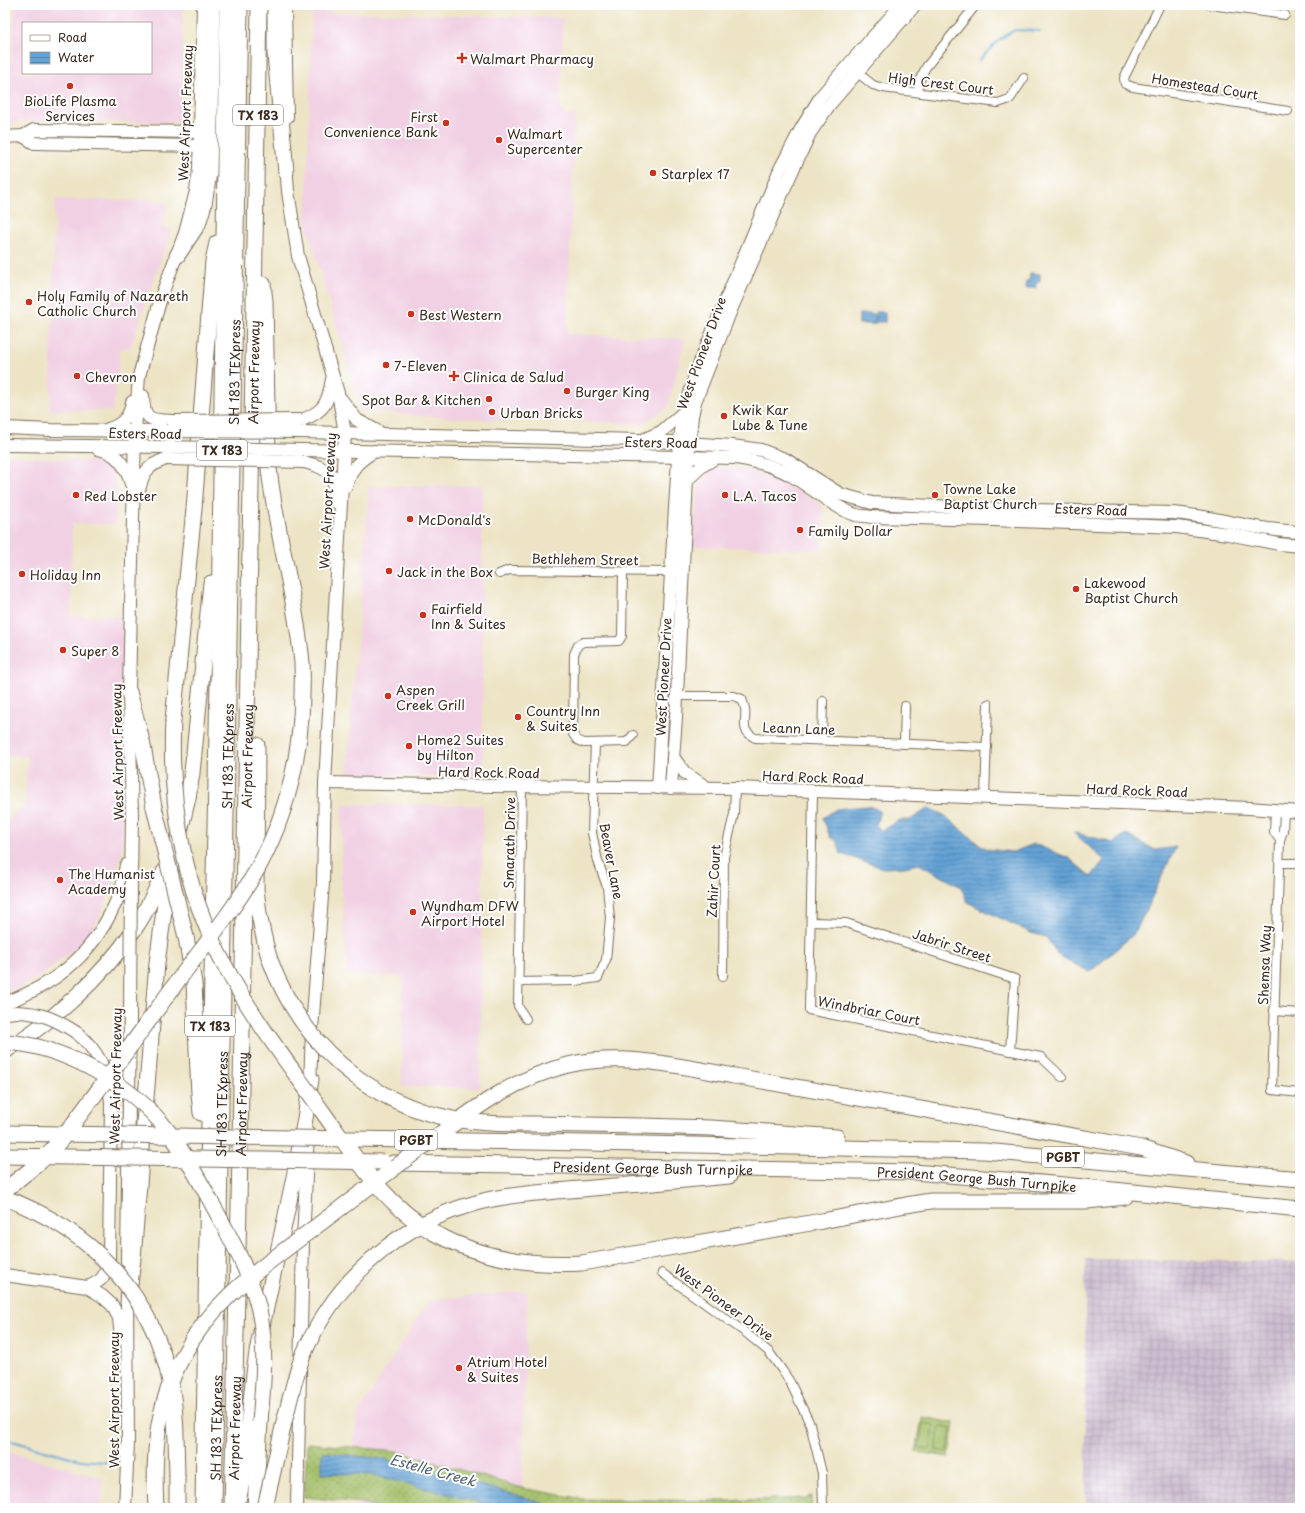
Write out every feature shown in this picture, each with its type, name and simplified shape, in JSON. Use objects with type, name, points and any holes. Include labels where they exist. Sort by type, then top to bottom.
[{"type":"highway","points":[[177,256],[198,224],[204,204],[209,173],[212,5]]},
{"type":"highway","name":"TX 183","points":[[203,1508],[220,544],[227,5]]},
{"type":"highway","name":"SH 183 TEXpress","points":[[214,1508],[240,5]]},
{"type":"highway","name":"SH 183 TEXpress","points":[[220,1508],[231,991],[246,5]]},
{"type":"highway","name":"Airport Freeway","points":[[232,1508],[245,877],[259,5]]},
{"type":"highway","points":[[275,5],[275,54],[286,172]]},
{"type":"highway","points":[[224,211],[213,261],[194,509],[173,720],[172,750],[176,812],[181,841],[194,894],[223,963],[245,1000],[279,1050],[364,1170],[382,1191],[403,1211],[436,1234],[473,1250],[512,1260],[548,1264],[589,1262],[931,1201],[1087,1201],[1159,1194]]},
{"type":"highway","points":[[5,1190],[40,1162],[61,1140],[221,923],[247,885],[267,851],[283,810],[296,765],[301,718],[302,663],[273,503],[270,473],[265,301],[256,225]]},
{"type":"highway","points":[[128,1302],[133,1258],[154,990],[164,904],[174,851],[188,798],[191,780],[210,587],[220,544]]},
{"type":"highway","points":[[249,567],[257,626],[256,882],[259,914],[270,960],[279,982],[298,1016],[310,1034],[346,1069],[381,1094],[425,1112],[453,1119],[483,1123],[704,1128],[845,1137],[911,1148]]},
{"type":"highway","points":[[129,692],[142,741],[154,807],[186,937],[194,983],[199,1094],[208,1172]]},
{"type":"highway","points":[[5,1051],[32,1034],[84,988],[113,957],[133,932],[152,900],[174,851]]},
{"type":"highway","points":[[5,1042],[37,1048],[69,1058],[104,1076],[136,1098],[167,1130],[180,1148],[229,1236],[248,1274],[263,1330],[263,1373],[255,1508]]},
{"type":"highway","points":[[156,1508],[154,1460],[160,1419],[165,1398],[184,1353],[206,1319],[233,1291],[256,1272],[475,1108],[498,1093],[539,1074],[570,1065],[605,1060],[643,1061],[1141,1148],[1214,1171]]},
{"type":"highway","points":[[237,1508],[244,1476],[258,1349],[297,1159],[310,1079]]},
{"type":"highway","name":"President George Bush Turnpike","points":[[5,1133],[911,1148],[991,1151],[1300,1179]]},
{"type":"highway","name":"President George Bush Turnpike","points":[[5,1156],[778,1169],[946,1174],[1300,1209]]},
{"type":"highway","points":[[265,1508],[293,1386],[302,1359],[311,1339],[333,1302],[344,1287],[359,1271],[383,1250],[404,1235],[444,1214],[480,1202],[523,1194],[709,1178],[778,1169]]},
{"type":"highway","points":[[5,1198],[40,1213],[73,1233],[100,1255],[118,1274],[137,1299],[150,1321],[169,1373],[174,1410],[177,1508]]},
{"type":"main road","name":"West Airport Freeway","points":[[125,1508],[128,1398],[128,1302],[126,1258],[132,840],[129,692],[134,447],[139,376],[162,294],[177,256],[196,191],[200,146],[203,5]]},
{"type":"main road","name":"West Airport Freeway","points":[[285,5],[287,127],[286,172],[298,256],[338,394],[345,433],[325,783],[322,883],[312,1029],[303,1241],[297,1508]]},
{"type":"main road","name":"West Pioneer Drive","points":[[854,69],[901,5]]},
{"type":"main road","name":"West Pioneer Drive","points":[[658,788],[672,542],[688,414],[696,372],[780,169],[801,129],[821,96],[854,69],[915,5]]},
{"type":"main road","points":[[5,137],[23,136],[34,130],[200,132]]},
{"type":"main road","points":[[23,136],[34,143],[200,146]]},
{"type":"main road","points":[[301,426],[324,407],[329,396],[332,373]]},
{"type":"main road","points":[[139,376],[143,393],[144,411],[149,418],[160,421],[169,426]]},
{"type":"main road","points":[[105,430],[120,424],[128,416],[132,406],[134,385],[139,376]]},
{"type":"main road","points":[[338,394],[357,420],[382,434]]},
{"type":"main road","points":[[641,440],[661,432],[688,414],[700,435],[716,451],[686,481]]},
{"type":"main road","name":"Esters Road","points":[[5,428],[135,432],[169,426],[301,426],[345,433],[641,440],[684,443],[716,451]]},
{"type":"main road","points":[[342,499],[353,469],[360,460],[389,444],[429,442],[435,435]]},
{"type":"main road","points":[[434,452],[435,435]]},
{"type":"main road","points":[[489,453],[502,449],[524,446],[531,443],[536,438]]},
{"type":"main road","points":[[535,454],[536,438]]},
{"type":"main road","name":"Esters Road","points":[[5,445],[134,447],[166,453],[302,450],[683,457],[716,451],[761,450],[785,459],[840,494],[901,511],[1012,515],[1177,527],[1228,534],[1279,544],[1300,546]]},
{"type":"main road","points":[[83,446],[102,450],[120,461],[125,466],[134,494]]},
{"type":"main road","points":[[133,516],[145,471],[166,453],[304,462],[317,465],[328,472],[334,477],[334,513],[327,619],[333,646]]},
{"type":"main road","name":"West Pioneer Drive","points":[[671,788],[677,696],[686,481],[683,457]]},
{"type":"main road","name":"Esters Road","points":[[1012,515],[1179,513],[1285,531],[1300,532]]},
{"type":"main road","points":[[672,542],[676,552],[678,586],[682,589]]},
{"type":"main road","points":[[667,630],[671,640],[671,692],[677,696]]},
{"type":"main road","points":[[673,758],[685,772],[706,788]]},
{"type":"main road","name":"Hard Rock Road","points":[[325,783],[735,788],[1249,808],[1300,812]]},
{"type":"main road","points":[[5,1003],[25,995],[58,976],[88,948],[104,926],[120,894],[132,840]]},
{"type":"main road","points":[[11,1012],[39,1014],[50,1017],[77,1033],[88,1042],[100,1059],[106,1072],[111,1102],[109,1260],[104,1278],[87,1287]]},
{"type":"main road","points":[[5,1276],[87,1287],[108,1300],[116,1311],[120,1326],[128,1398]]},
{"type":"street","points":[[918,92],[920,79],[926,67],[976,5]]},
{"type":"street","name":"Homestead Court","points":[[1160,5],[1124,78],[1126,84],[1133,87],[1288,111]]},
{"type":"street","points":[[1210,5],[1285,15]]},
{"type":"street","name":"High Crest Court","points":[[854,69],[878,87],[998,103],[1010,99],[1024,78]]},
{"type":"street","name":"Bethlehem Street","points":[[499,574],[509,570],[670,572]]},
{"type":"street","points":[[623,572],[622,636],[619,641],[583,642],[578,645],[574,654],[573,734],[580,742],[595,743],[627,742],[633,735]]},
{"type":"street","name":"Leann Lane","points":[[677,696],[734,696],[742,699],[745,708],[744,727],[748,734],[755,738],[986,747]]},
{"type":"street","points":[[822,740],[823,701]]},
{"type":"street","points":[[985,798],[988,704]]},
{"type":"street","points":[[904,744],[905,706]]},
{"type":"street","points":[[593,787],[595,743]]},
{"type":"street","name":"Smarath Drive","points":[[522,786],[518,1006],[526,1019]]},
{"type":"street","name":"Beaver Lane","points":[[519,982],[575,981],[598,978],[606,960],[610,918],[607,887],[598,861],[592,833],[593,787]]},
{"type":"street","name":"Zahir Court","points":[[723,976],[724,857],[734,814],[735,788]]},
{"type":"street","name":"Windbriar Court","points":[[813,791],[809,1010],[1041,1057],[1062,1077]]},
{"type":"street","name":"Shemsa Way","points":[[1279,811],[1283,831],[1280,840],[1272,1090],[1300,1093]]},
{"type":"street","points":[[1280,863],[1300,863]]},
{"type":"street","name":"Jabrir Street","points":[[811,922],[846,924],[1015,979],[1010,1051]]},
{"type":"street","points":[[1274,1011],[1300,1013]]},
{"type":"street","name":"West Pioneer Drive","points":[[662,1273],[746,1333],[769,1352],[786,1376],[810,1424],[814,1437],[822,1473],[823,1508]]},
{"type":"shaded area","points":[[15,5],[183,5],[181,122],[19,121],[7,126]]},
{"type":"shaded area","points":[[312,12],[563,18],[561,109],[565,115],[575,115],[567,334],[685,339],[668,407],[643,424],[546,420],[513,421],[421,416],[361,410],[306,223]]},
{"type":"shaded area","points":[[145,198],[169,204],[161,227],[171,230],[130,348],[118,349],[119,357],[113,411],[50,410],[55,199],[144,201]]},
{"type":"shaded area","points":[[5,455],[101,462],[106,464],[113,473],[117,489],[116,524],[72,524],[71,616],[122,617],[123,836],[121,855],[112,889],[93,929],[77,947],[41,976],[21,987],[5,993],[5,823],[25,804],[28,756],[5,755]]},
{"type":"shaded area","points":[[714,467],[736,467],[758,472],[797,490],[823,506],[822,550],[691,546],[699,483],[707,470]]},
{"type":"shaded area","points":[[482,485],[483,777],[347,775],[369,487]]},
{"type":"shaded area","points":[[342,804],[483,805],[480,1088],[402,1087],[403,976],[347,975],[341,877]]},
{"type":"shaded area","points":[[1085,1259],[1300,1262],[1300,1508],[1086,1508]]},
{"type":"shaded area","points":[[527,1291],[522,1488],[397,1451],[353,1446],[358,1414],[429,1300]]},
{"type":"shaded area","points":[[5,1451],[103,1478],[101,1508],[5,1508]]},
{"type":"shaded area","points":[[361,1503],[381,1508],[352,1508]]},
{"type":"green space","points":[[922,1417],[954,1423],[949,1457],[916,1452]]},
{"type":"green space","points":[[923,1423],[934,1425],[930,1450],[919,1448]]},
{"type":"green space","points":[[940,1426],[951,1428],[947,1452],[936,1450]]},
{"type":"green space","points":[[307,1443],[397,1451],[522,1488],[583,1499],[720,1501],[807,1498],[812,1496],[811,1508],[381,1508],[361,1503],[304,1497]]},
{"type":"water","points":[[1030,273],[1040,274],[1040,282],[1036,282],[1036,288],[1026,288],[1026,281],[1029,281]]},
{"type":"water","points":[[876,312],[885,312],[885,322],[876,322]]},
{"type":"water","points":[[859,314],[875,314],[875,324],[859,324]]},
{"type":"water","points":[[867,806],[880,811],[876,825],[882,831],[899,820],[910,820],[929,808],[944,815],[987,849],[1013,852],[1034,844],[1069,858],[1091,877],[1104,860],[1073,832],[1113,843],[1126,834],[1155,850],[1176,847],[1135,933],[1090,972],[1059,956],[1046,937],[1031,933],[967,902],[961,887],[919,864],[904,867],[883,868],[841,854],[837,842],[830,837],[823,818],[836,809]]},
{"type":"water","points":[[322,1452],[384,1459],[524,1497],[555,1508],[501,1508],[373,1475],[322,1473]]},
{"type":"waterway","points":[[979,61],[1000,40],[1015,30],[1040,31]]},
{"type":"waterway","name":"Estelle Creek","points":[[5,1439],[81,1460],[116,1463]]},
{"type":"place","name":"Walmart Pharmacy","points":[[462,58]]},
{"type":"place","name":"BioLife Plasma Services","points":[[70,86]]},
{"type":"place","name":"First Convenience Bank","points":[[446,123]]},
{"type":"place","name":"Walmart Supercenter","points":[[499,140]]},
{"type":"place","name":"Starplex 17","points":[[653,173]]},
{"type":"place","name":"Holy Family of Nazareth Catholic Church","points":[[29,302]]},
{"type":"place","name":"Best Western","points":[[411,314]]},
{"type":"place","name":"7-Eleven","points":[[386,365]]},
{"type":"place","name":"Chevron","points":[[77,376]]},
{"type":"place","name":"Clinica de Salud","points":[[454,376]]},
{"type":"place","name":"Burger King","points":[[567,391]]},
{"type":"place","name":"Spot Bar & Kitchen","points":[[489,399]]},
{"type":"place","name":"Urban Bricks","points":[[492,412]]},
{"type":"place","name":"Kwik Kar Lube & Tune","points":[[724,416]]},
{"type":"place","name":"Red Lobster","points":[[76,495]]},
{"type":"place","name":"L.A. Tacos","points":[[725,495]]},
{"type":"place","name":"Towne Lake Baptist Church","points":[[935,495]]},
{"type":"place","name":"McDonald's","points":[[410,519]]},
{"type":"place","name":"Family Dollar","points":[[800,530]]},
{"type":"place","name":"Jack in the Box","points":[[389,571]]},
{"type":"place","name":"Holiday Inn","points":[[22,574]]},
{"type":"place","name":"Lakewood Baptist Church","points":[[1076,589]]},
{"type":"place","name":"Fairfield Inn & Suites","points":[[423,615]]},
{"type":"place","name":"Super 8","points":[[63,650]]},
{"type":"place","name":"Aspen Creek Grill","points":[[388,696]]},
{"type":"place","name":"Country Inn & Suites","points":[[518,717]]},
{"type":"place","name":"Home2 Suites by Hilton","points":[[409,746]]},
{"type":"place","name":"The Humanist Academy","points":[[60,880]]},
{"type":"place","name":"Wyndham DFW Airport Hotel","points":[[413,912]]},
{"type":"place","name":"Atrium Hotel & Suites","points":[[459,1368]]}]
